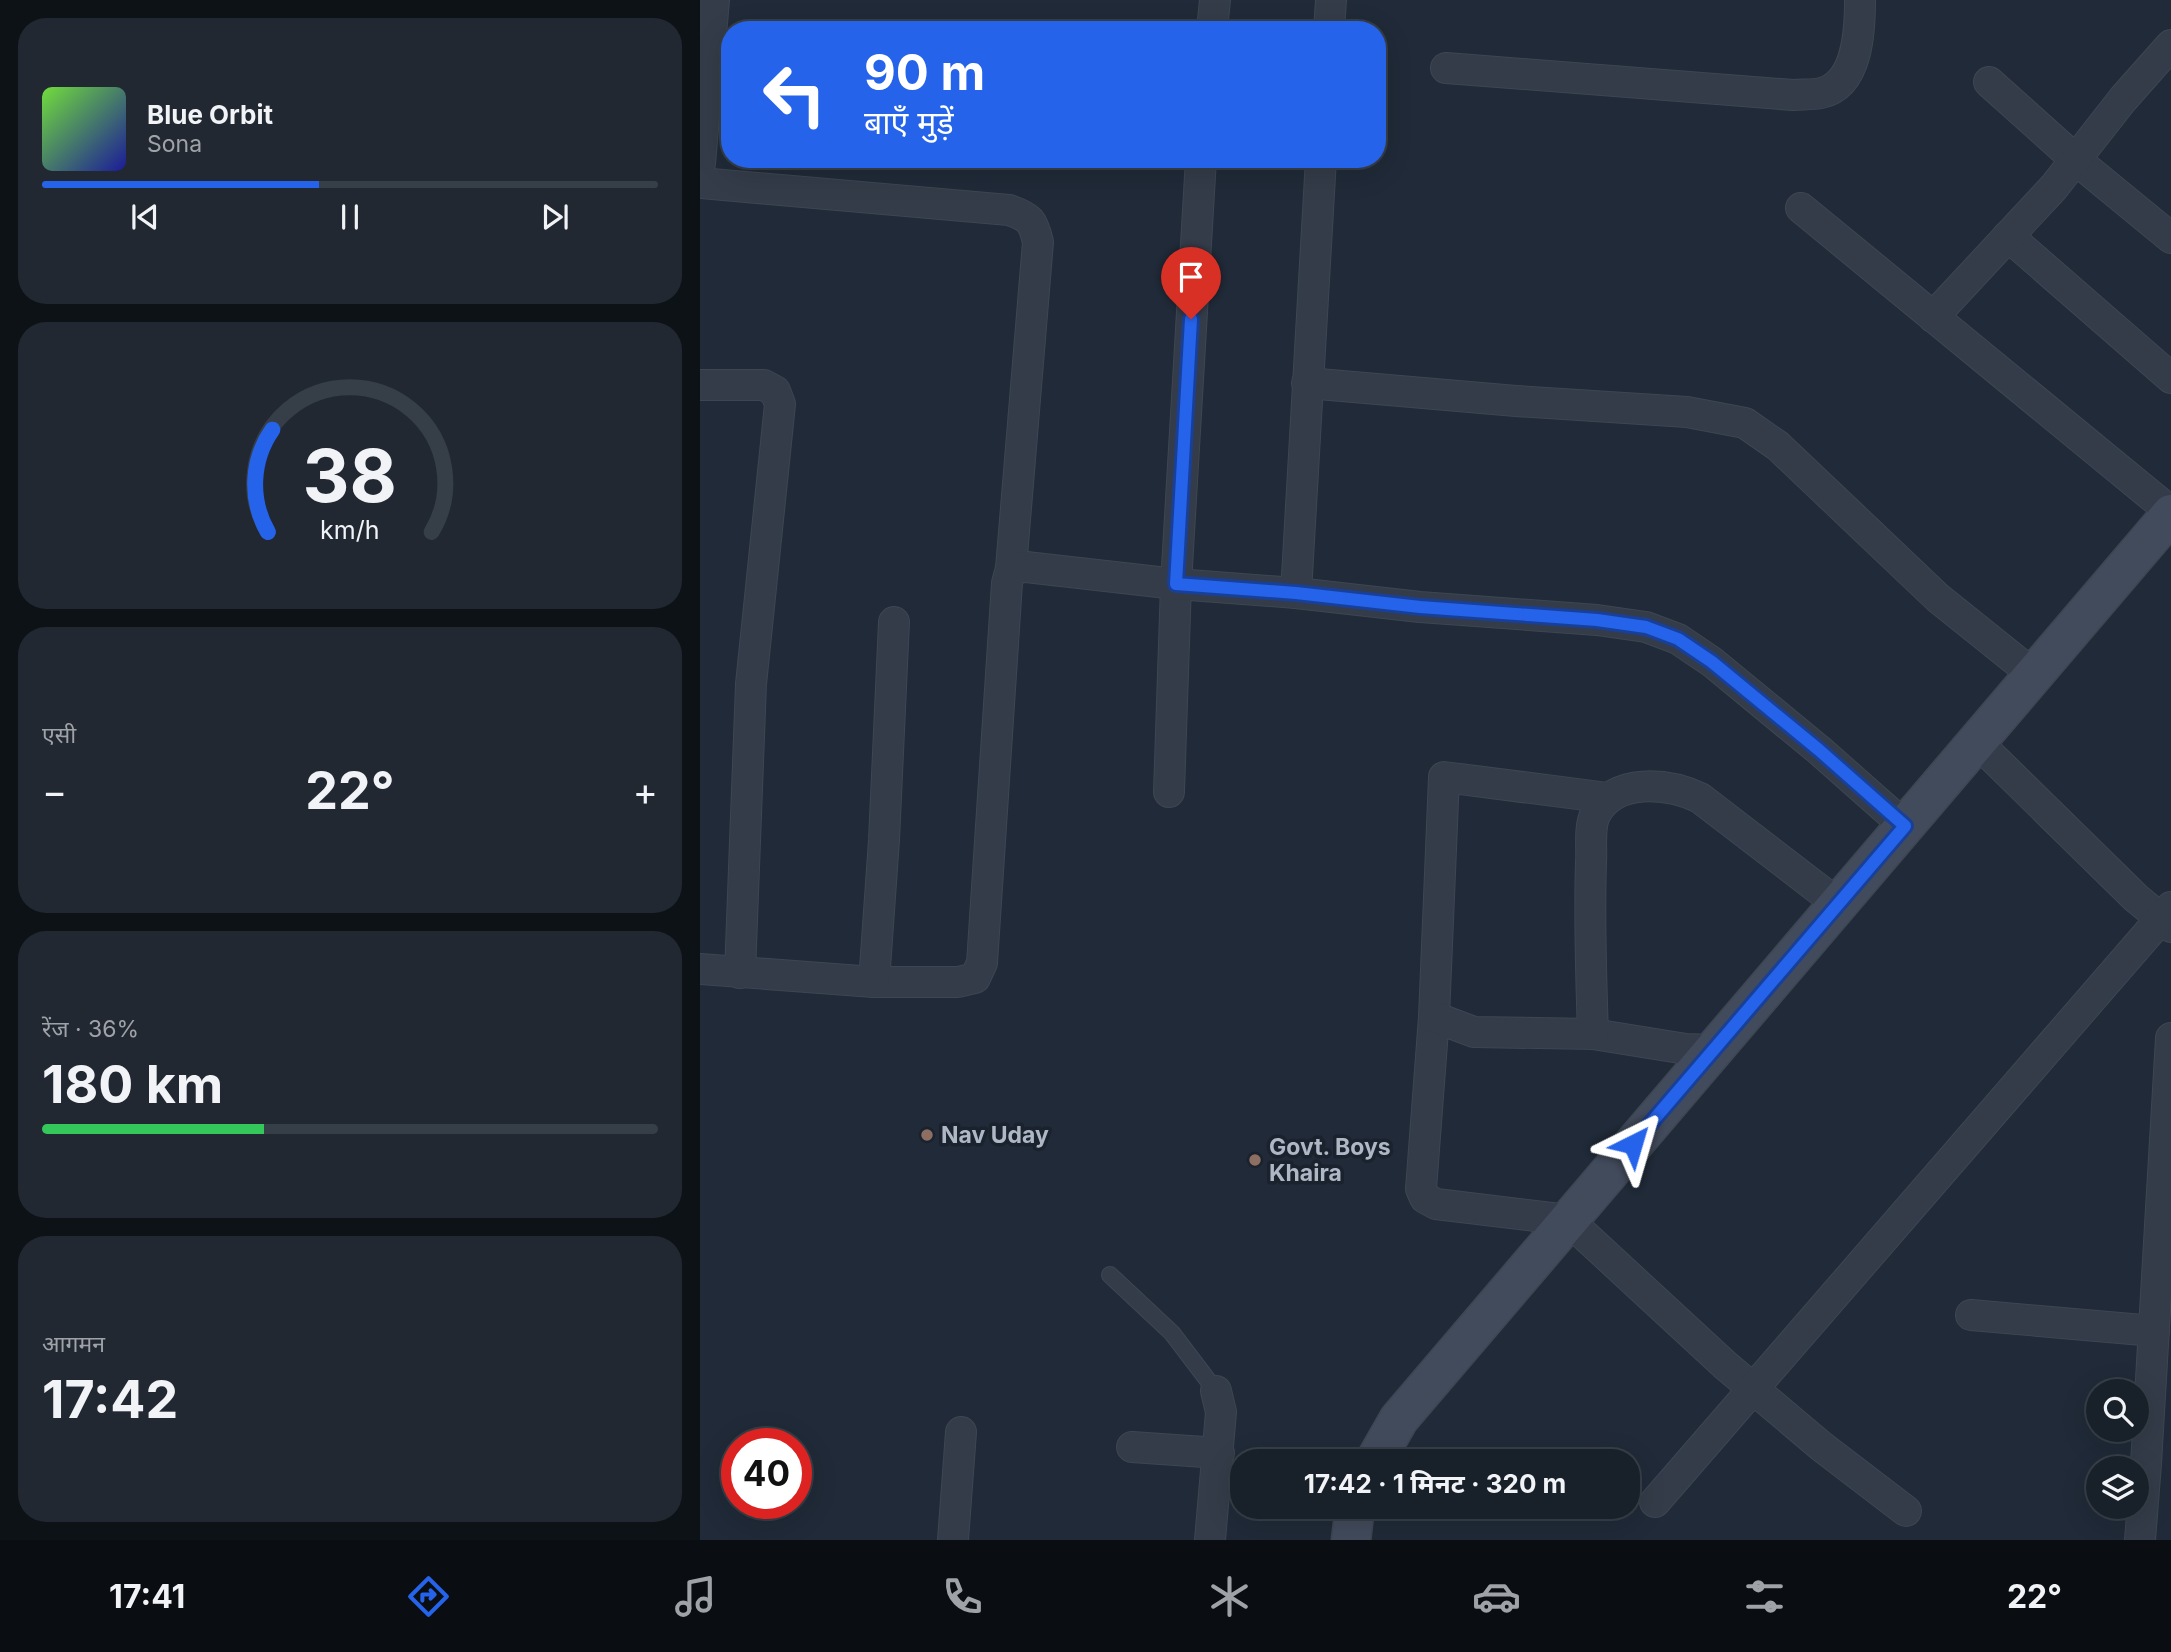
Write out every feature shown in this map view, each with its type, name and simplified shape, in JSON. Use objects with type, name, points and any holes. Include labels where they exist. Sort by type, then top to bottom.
[{"type":"street","points":[[700,164],[714,0]]},
{"type":"street","points":[[1213,21],[1215,0]]},
{"type":"street","points":[[1330,21],[1331,0]]},
{"type":"street","points":[[1446,68],[1793,94],[1822,93],[1843,81],[1854,57],[1860,0]]},
{"type":"street","points":[[1933,317],[2076,160],[2123,99],[2171,46]]},
{"type":"street","points":[[1990,82],[2076,160],[2171,238]]},
{"type":"street","points":[[1169,792],[1176,584],[1199,168]]},
{"type":"street","points":[[1296,593],[1320,168]]},
{"type":"street","points":[[700,183],[1009,210],[1027,216],[1035,229],[1038,243],[1007,583],[982,963],[975,978],[958,982],[874,982],[700,969]]},
{"type":"street","points":[[1382,1449],[1399,1419],[2171,513],[1801,208]]},
{"type":"street","points":[[2008,236],[2171,379]]},
{"type":"street","points":[[1307,383],[1687,412],[1745,423],[1778,446],[1938,598],[2034,675]]},
{"type":"street","points":[[700,385],[764,385],[775,391],[780,404],[751,684],[740,973]]},
{"type":"street","points":[[1010,568],[1026,567],[1176,584],[1296,593],[1420,607],[1597,620],[1646,627],[1678,639],[1712,662],[1819,750],[1905,826]]},
{"type":"street","points":[[874,982],[884,840],[894,622]]},
{"type":"street","points":[[1655,1502],[2168,918],[2136,898],[1977,742]]},
{"type":"street","points":[[1838,904],[1700,798],[1682,790],[1660,785],[1632,789],[1608,798],[1444,777],[1434,1017],[1420,1173],[1421,1189],[1425,1198],[1436,1204],[1568,1220],[1753,1389],[1821,1446],[1906,1511]]},
{"type":"street","points":[[1593,1034],[1589,938],[1592,840],[1594,817],[1608,798]]},
{"type":"street","points":[[1434,1017],[1474,1032],[1593,1034],[1686,1049],[1713,1050]]},
{"type":"street","points":[[2140,1540],[2171,1038]]},
{"type":"street","points":[[1971,1315],[2154,1331]]},
{"type":"street","points":[[1210,1540],[1221,1412],[1216,1391]]},
{"type":"street","points":[[953,1540],[961,1432]]},
{"type":"street","points":[[1132,1447],[1219,1453]]},
{"type":"street","points":[[1350,1540],[1353,1519]]},
{"type":"lane","points":[[1110,1275],[1172,1333],[1216,1391]]},
{"type":"place","name":"Nav Uday","points":[[927,1135]]},
{"type":"place","name":"Govt. Boys Khaira","points":[[1255,1160]]},
{"type":"route","points":[[1191,319],[1176,584],[1296,593],[1420,607],[1597,620],[1646,627],[1678,639],[1712,662],[1819,750],[1905,826],[1633,1144]]}]
